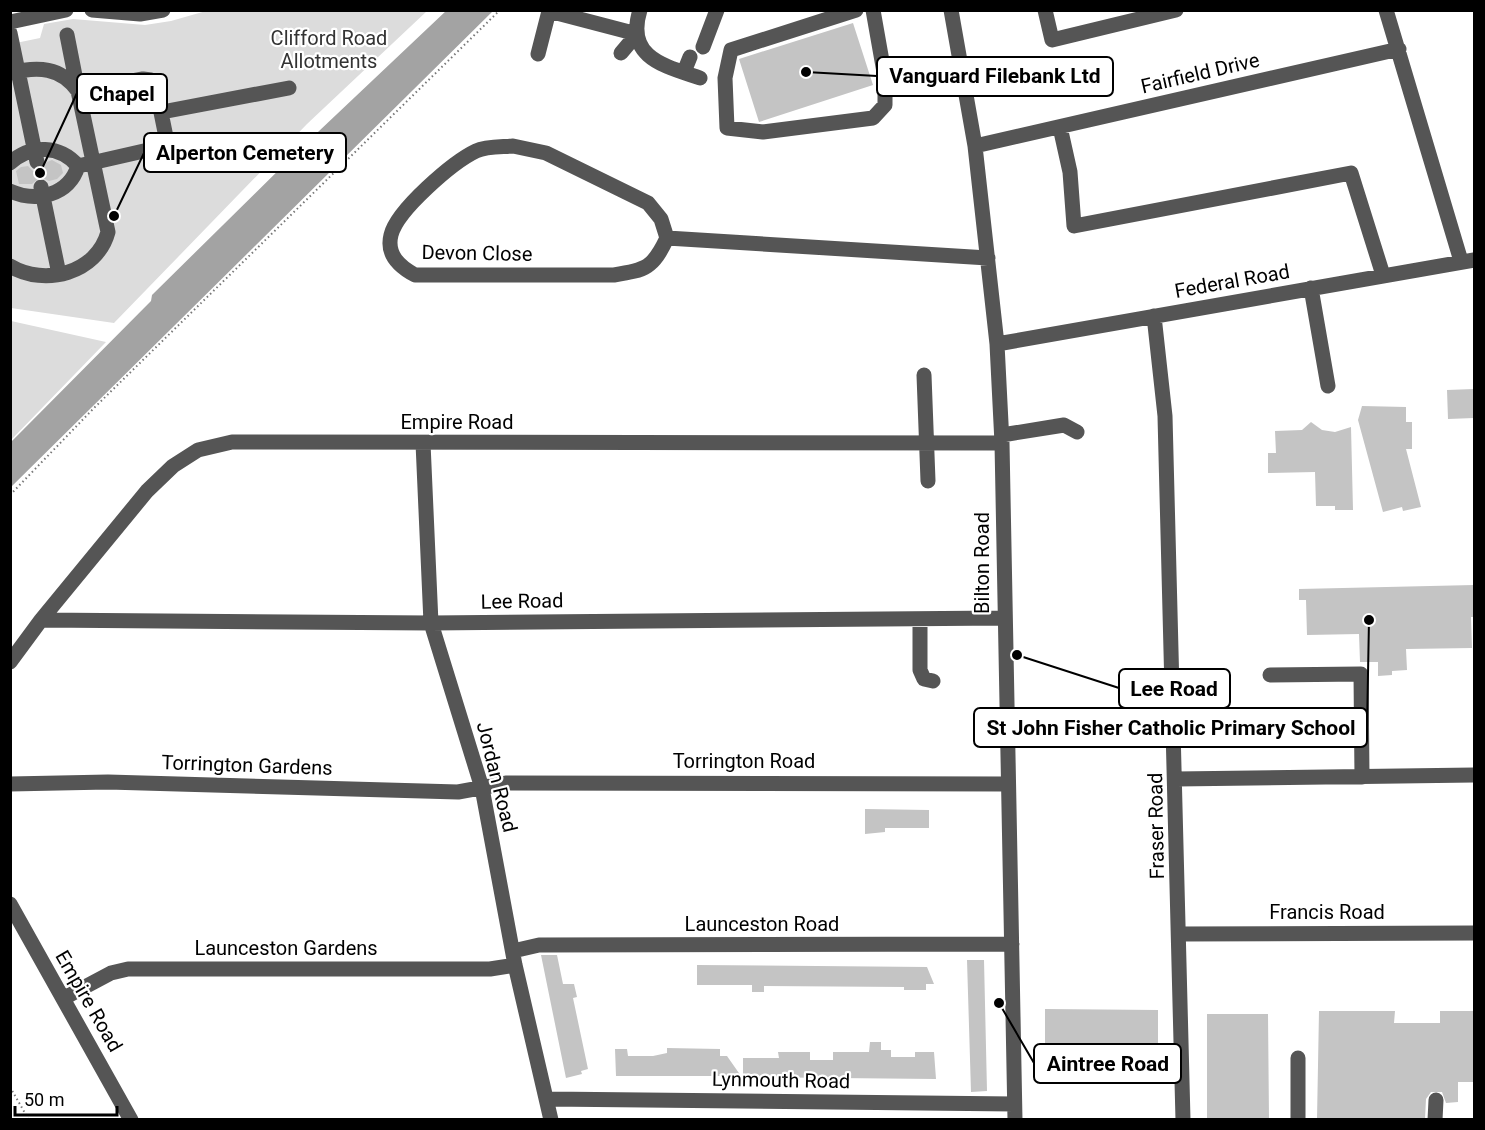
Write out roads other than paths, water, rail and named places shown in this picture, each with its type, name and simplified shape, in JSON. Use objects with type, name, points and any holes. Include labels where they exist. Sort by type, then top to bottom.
[{"type":"street","points":[[10,22],[66,10]]},
{"type":"street","points":[[92,10],[140,14],[163,10]]},
{"type":"street","points":[[640,10],[636,23],[638,41],[648,56],[663,66],[700,78]]},
{"type":"street","points":[[703,47],[717,10]]},
{"type":"street","points":[[856,10],[731,50],[725,78],[728,128],[763,132],[873,118],[885,105],[885,78],[873,10]]},
{"type":"street","name":"Bilton Road","points":[[951,10],[975,146],[997,344],[1002,439],[1003,618],[1015,1119]]},
{"type":"street","points":[[1045,10],[1052,39],[1176,10]]},
{"type":"street","points":[[1386,10],[1468,261]]},
{"type":"street","points":[[538,54],[549,11],[637,34]]},
{"type":"street","points":[[10,33],[14,72],[36,156]]},
{"type":"street","points":[[621,53],[637,34]]},
{"type":"street","points":[[10,266],[36,277],[81,268],[97,257],[104,247],[108,232],[67,35]]},
{"type":"street","name":"Fairfield Drive","points":[[975,146],[1399,49]]},
{"type":"street","points":[[684,72],[690,57]]},
{"type":"street","points":[[14,72],[54,71],[69,78],[78,91]]},
{"type":"street","points":[[78,91],[143,79],[151,80],[156,88],[166,137],[157,148],[78,166]]},
{"type":"street","points":[[162,112],[289,88]]},
{"type":"street","points":[[1060,127],[1070,172],[1074,226],[1352,173],[1383,275]]},
{"type":"street","name":"Devon Close","points":[[513,146],[546,153],[648,203],[661,219],[667,237],[658,258],[642,271],[614,275],[415,275],[400,267],[391,253],[391,236],[397,221],[452,165],[478,150],[513,146]]},
{"type":"street","points":[[10,163],[52,150],[68,154],[78,166]]},
{"type":"street","points":[[10,191],[23,196],[60,191],[74,179],[78,166]]},
{"type":"street","points":[[42,192],[59,274]]},
{"type":"street","points":[[667,237],[988,258]]},
{"type":"street","name":"Federal Road","points":[[997,344],[1468,261]]},
{"type":"street","points":[[1311,288],[1328,386]]},
{"type":"street","name":"Fraser Road","points":[[1154,316],[1165,416],[1183,1119]]},
{"type":"street","points":[[924,375],[928,482]]},
{"type":"street","name":"Empire Road","points":[[10,662],[41,620],[147,491],[173,466],[198,450],[232,442],[925,443],[1002,439],[1064,425],[1077,432]]},
{"type":"street","name":"Jordan Road","points":[[423,443],[432,623],[482,788],[514,958],[551,1119]]},
{"type":"street","name":"Lee Road","points":[[41,620],[432,623],[1003,618]]},
{"type":"street","points":[[920,619],[920,670],[924,679],[933,681]]},
{"type":"street","points":[[1270,675],[1361,674],[1362,777]]},
{"type":"street","points":[[1176,779],[1474,775]]},
{"type":"street","name":"Torrington Gardens","points":[[10,783],[108,782],[458,792],[482,788]]},
{"type":"street","name":"Torrington Road","points":[[482,788],[507,783],[1007,784]]},
{"type":"street","name":"Empire Road","points":[[10,904],[131,1119]]},
{"type":"street","name":"Francis Road","points":[[1180,934],[1474,933]]},
{"type":"street","name":"Launceston Road","points":[[514,958],[539,945],[1012,944]]},
{"type":"street","name":"Launceston Gardens","points":[[64,998],[111,973],[128,969],[490,969],[514,958]]},
{"type":"street","points":[[1298,1119],[1299,1058]]},
{"type":"street","name":"Lynmouth Road","points":[[548,1099],[1014,1104]]},
{"type":"street","points":[[1435,1119],[1436,1101]]},
{"type":"place","name":"Vanguard Filebank Ltd","points":[[806,72]]},
{"type":"place","name":"Chapel","points":[[40,173]]},
{"type":"place","name":"Alperton Cemetery","points":[[114,216]]},
{"type":"place","name":"St John Fisher Catholic Primary School","points":[[1369,620]]},
{"type":"place","name":"Lee Road","points":[[1017,655]]},
{"type":"place","name":"Aintree Road","points":[[999,1003]]},
{"type":"park label","name":"Clifford Road Allotments","points":[[329,50]]}]
